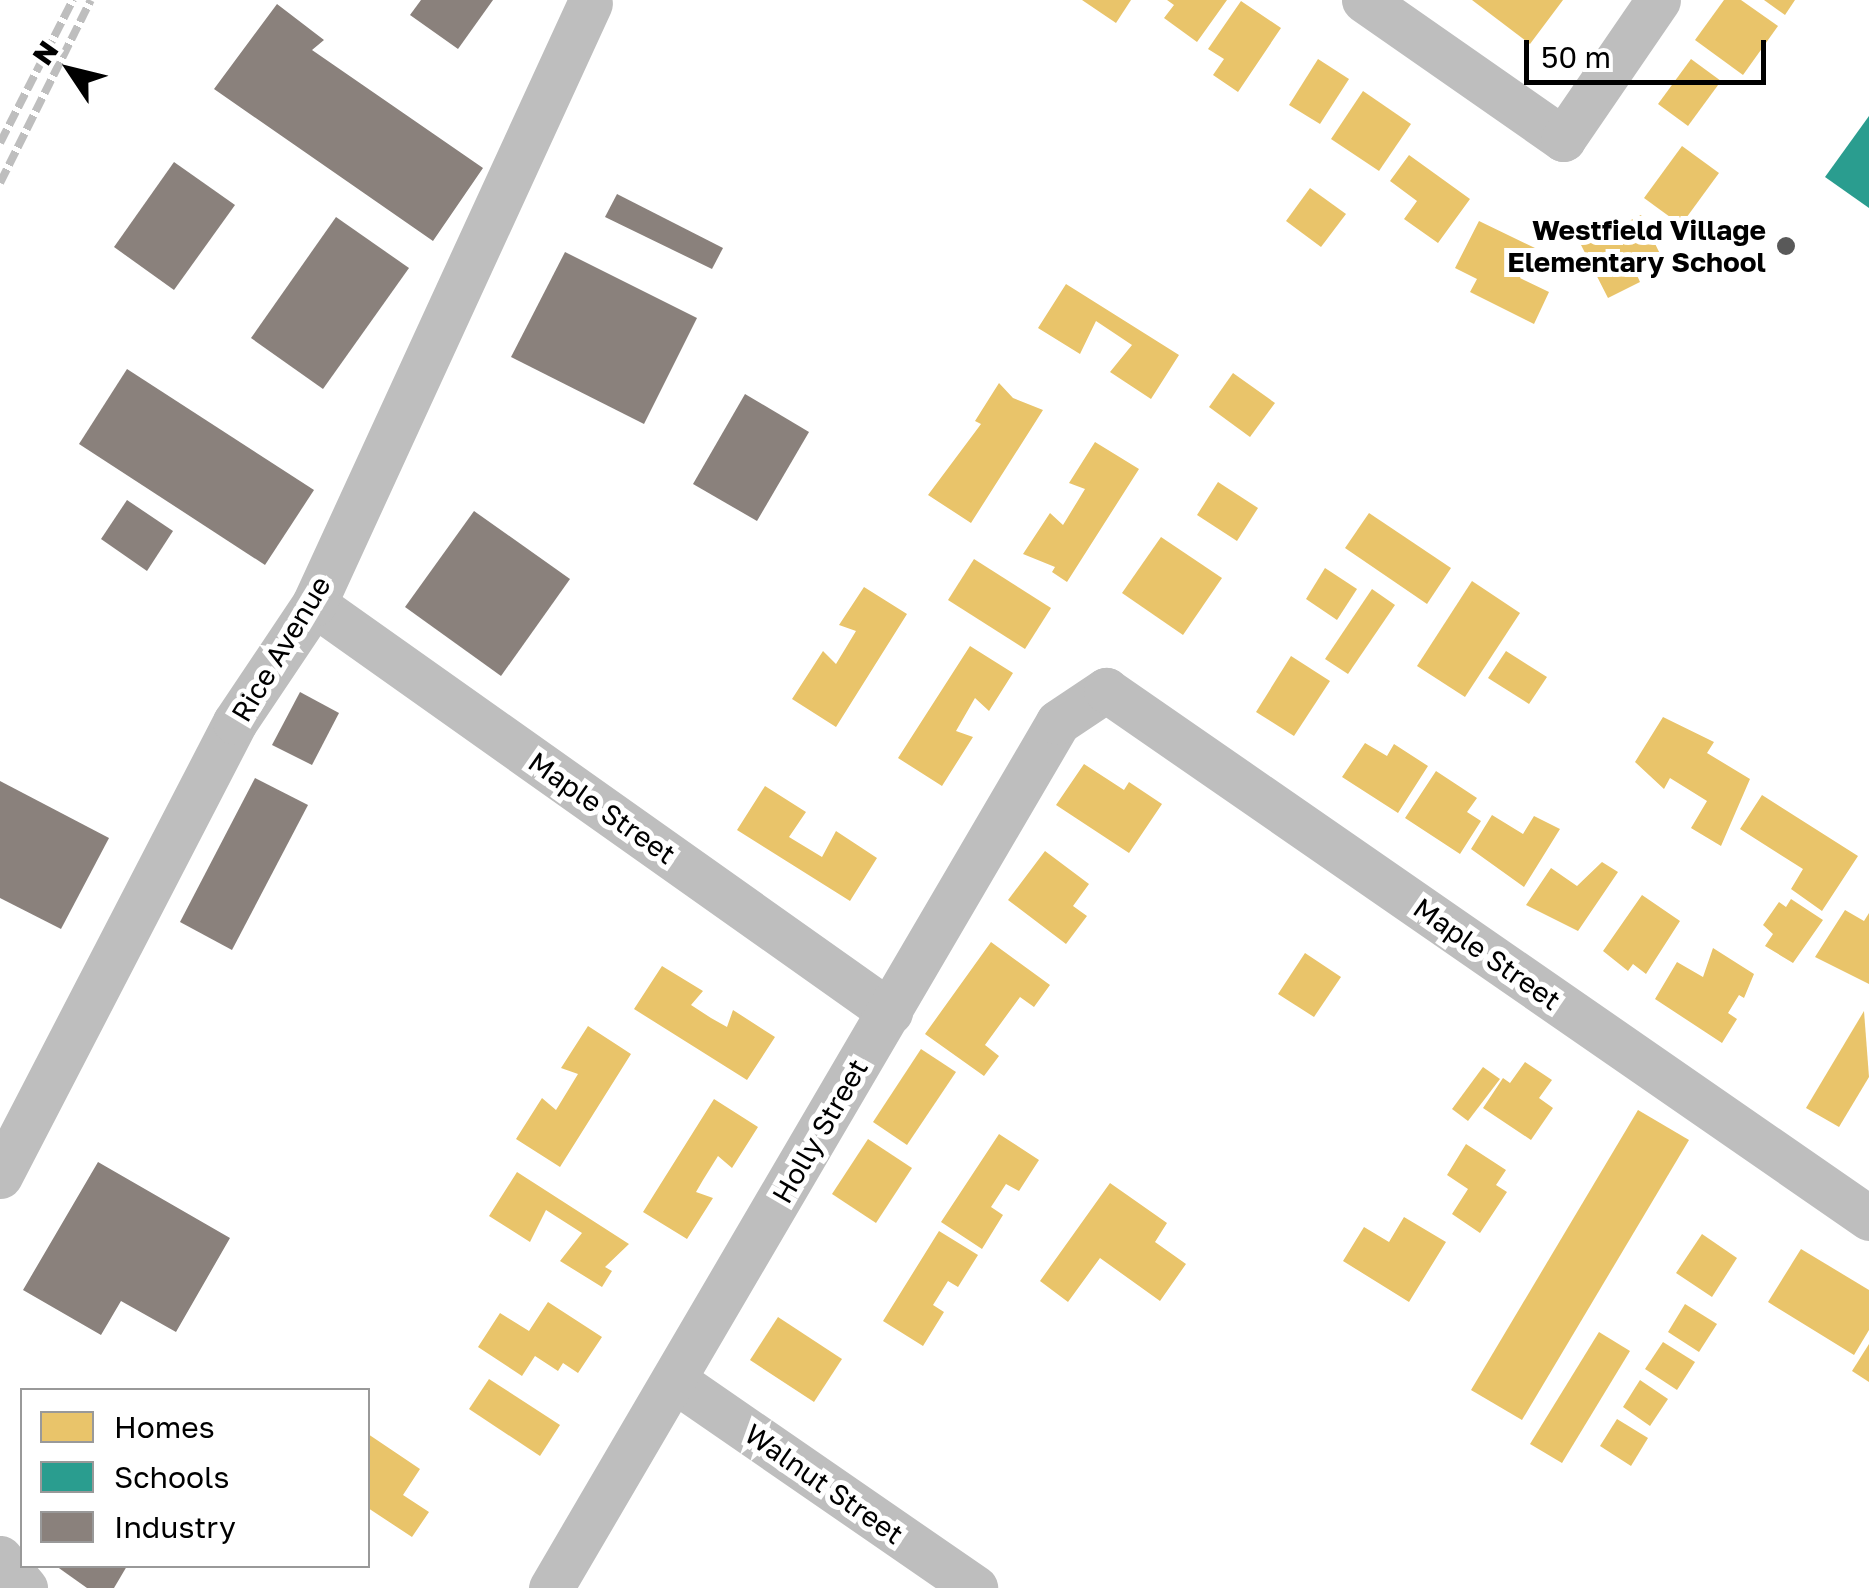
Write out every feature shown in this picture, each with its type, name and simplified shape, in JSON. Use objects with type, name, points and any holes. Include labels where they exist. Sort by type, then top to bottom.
[{"type":"street","points":[[1364,0],[1562,139],[1658,0]]},
{"type":"street","name":"Rice Avenue","points":[[0,1176],[236,722],[314,604],[590,3]]},
{"type":"street","name":"Maple Street","points":[[314,604],[890,1012]]},
{"type":"street","name":"Maple Street","points":[[1106,690],[1869,1218]]},
{"type":"street","name":"Holly Street","points":[[551,1588],[1058,722],[1106,690]]},
{"type":"street","name":"Walnut Street","points":[[674,1380],[975,1588]]},
{"type":"street","points":[[0,1558],[25,1588]]},
{"type":"building: Homes","points":[[1082,0],[1131,0],[1116,23]]},
{"type":"building: Homes","points":[[1167,0],[1227,0],[1197,42],[1164,18],[1174,5]]},
{"type":"building: Homes","points":[[1472,0],[1563,0],[1530,44]]},
{"type":"building: Homes","points":[[1724,0],[1741,0],[1778,26],[1743,75],[1695,40]]},
{"type":"building: Homes","points":[[1764,0],[1795,0],[1785,15]]},
{"type":"building: Homes","points":[[1241,1],[1281,28],[1238,92],[1213,75],[1224,59],[1208,49]]},
{"type":"building: Homes","points":[[1318,59],[1349,79],[1320,124],[1289,105]]},
{"type":"building: Homes","points":[[1691,59],[1721,81],[1688,126],[1658,104]]},
{"type":"building: Homes","points":[[1363,91],[1411,124],[1379,171],[1331,139]]},
{"type":"building: Homes","points":[[1682,146],[1719,173],[1681,225],[1644,198]]},
{"type":"building: Homes","points":[[1409,155],[1470,199],[1438,243],[1404,219],[1417,201],[1390,181]]},
{"type":"building: Homes","points":[[1310,188],[1346,214],[1321,247],[1286,221]]},
{"type":"building: Homes","points":[[1641,215],[1663,260],[1636,273],[1640,282],[1608,298],[1581,245]]},
{"type":"building: Homes","points":[[1479,221],[1535,248],[1520,278],[1549,292],[1534,324],[1470,292],[1477,279],[1455,268]]},
{"type":"building: Homes","points":[[1066,284],[1179,355],[1151,399],[1110,372],[1132,345],[1096,321],[1080,354],[1038,328]]},
{"type":"building: Homes","points":[[1233,373],[1275,403],[1250,437],[1209,407]]},
{"type":"building: Homes","points":[[999,383],[1013,398],[1043,410],[971,523],[928,495],[981,424],[975,421]]},
{"type":"building: Homes","points":[[1095,442],[1139,469],[1067,582],[1052,572],[1055,567],[1023,554],[1050,513],[1063,525],[1085,489],[1069,483]]},
{"type":"building: Homes","points":[[1218,482],[1258,508],[1237,541],[1197,515]]},
{"type":"building: Homes","points":[[1369,513],[1451,568],[1427,604],[1345,548]]},
{"type":"building: Homes","points":[[1161,537],[1222,578],[1183,635],[1122,593]]},
{"type":"building: Homes","points":[[974,559],[1051,608],[1025,649],[948,600]]},
{"type":"building: Homes","points":[[1325,568],[1357,589],[1337,620],[1306,599]]},
{"type":"building: Homes","points":[[1472,581],[1520,613],[1465,697],[1417,666]]},
{"type":"building: Homes","points":[[864,587],[907,614],[836,727],[792,699],[823,651],[836,664],[856,631],[839,625]]},
{"type":"building: Homes","points":[[1372,589],[1395,605],[1348,674],[1325,659]]},
{"type":"building: Homes","points":[[970,646],[1013,673],[989,711],[975,698],[956,731],[973,737],[942,786],[898,758]]},
{"type":"building: Homes","points":[[1506,651],[1547,677],[1529,704],[1488,678]]},
{"type":"building: Homes","points":[[1291,656],[1330,681],[1294,736],[1256,712]]},
{"type":"building: Homes","points":[[1663,717],[1714,742],[1707,753],[1750,779],[1721,846],[1691,828],[1707,801],[1670,778],[1664,789],[1635,762]]},
{"type":"building: Homes","points":[[1365,743],[1387,756],[1394,744],[1428,766],[1398,813],[1342,777]]},
{"type":"building: Homes","points":[[1084,764],[1124,790],[1129,782],[1162,804],[1129,853],[1056,805]]},
{"type":"building: Homes","points":[[1436,771],[1477,798],[1467,812],[1481,821],[1460,854],[1405,818]]},
{"type":"building: Homes","points":[[765,786],[806,812],[789,837],[822,857],[836,831],[877,858],[850,901],[737,830]]},
{"type":"building: Homes","points":[[1762,795],[1858,856],[1822,911],[1791,889],[1803,869],[1740,829]]},
{"type":"building: Homes","points":[[1492,815],[1523,834],[1534,816],[1560,829],[1524,887],[1471,849]]},
{"type":"building: Homes","points":[[1045,851],[1089,884],[1073,906],[1087,916],[1066,944],[1008,900]]},
{"type":"building: Homes","points":[[1602,862],[1618,872],[1578,931],[1526,905],[1551,868],[1577,886]]},
{"type":"building: Homes","points":[[1642,895],[1680,921],[1646,974],[1633,964],[1628,971],[1603,951]]},
{"type":"building: Homes","points":[[1791,899],[1823,920],[1793,963],[1765,946],[1773,934],[1763,925],[1779,902],[1786,907]]},
{"type":"building: Homes","points":[[1845,910],[1864,921],[1869,913],[1869,984],[1815,957]]},
{"type":"building: Homes","points":[[991,942],[1050,985],[1034,1007],[1020,997],[985,1045],[999,1056],[984,1076],[925,1034]]},
{"type":"building: Homes","points":[[1713,948],[1754,974],[1744,998],[1739,995],[1728,1013],[1737,1019],[1722,1043],[1655,999],[1677,962],[1703,977]]},
{"type":"building: Homes","points":[[1305,953],[1341,977],[1314,1017],[1278,994]]},
{"type":"building: Homes","points":[[662,966],[703,991],[691,1005],[711,1018],[727,1027],[733,1010],[775,1037],[747,1080],[634,1009]]},
{"type":"building: Homes","points":[[1864,1011],[1869,1077],[1839,1127],[1806,1108]]},
{"type":"building: Homes","points":[[588,1026],[631,1054],[560,1167],[516,1139],[542,1098],[556,1110],[578,1074],[561,1068]]},
{"type":"building: Homes","points":[[921,1049],[956,1072],[907,1145],[873,1122]]},
{"type":"building: Homes","points":[[1525,1062],[1552,1080],[1539,1098],[1553,1108],[1531,1140],[1483,1108],[1503,1078],[1510,1083]]},
{"type":"building: Homes","points":[[1483,1067],[1500,1079],[1468,1121],[1452,1109]]},
{"type":"building: Homes","points":[[714,1099],[758,1127],[732,1168],[718,1156],[696,1192],[713,1198],[687,1239],[643,1212]]},
{"type":"building: Homes","points":[[1638,1110],[1689,1140],[1522,1420],[1471,1390]]},
{"type":"building: Homes","points":[[999,1134],[1039,1160],[1019,1191],[1006,1184],[991,1207],[1003,1215],[982,1249],[941,1222]]},
{"type":"building: Homes","points":[[868,1139],[912,1168],[876,1223],[832,1194]]},
{"type":"building: Homes","points":[[1466,1144],[1506,1170],[1496,1185],[1507,1192],[1480,1233],[1452,1214],[1468,1189],[1447,1175]]},
{"type":"building: Homes","points":[[517,1172],[629,1244],[605,1267],[612,1271],[602,1287],[560,1261],[582,1233],[546,1210],[530,1242],[489,1216]]},
{"type":"building: Homes","points":[[1110,1183],[1167,1223],[1155,1242],[1186,1264],[1160,1301],[1100,1258],[1068,1302],[1040,1281]]},
{"type":"building: Homes","points":[[1404,1217],[1446,1242],[1409,1302],[1343,1261],[1364,1227],[1389,1242]]},
{"type":"building: Homes","points":[[939,1231],[978,1255],[958,1287],[948,1281],[933,1305],[944,1312],[923,1346],[883,1321]]},
{"type":"building: Homes","points":[[1702,1234],[1737,1258],[1712,1297],[1676,1273]]},
{"type":"building: Homes","points":[[1801,1249],[1869,1290],[1869,1330],[1854,1355],[1768,1302]]},
{"type":"building: Homes","points":[[548,1302],[602,1337],[578,1373],[563,1363],[558,1371],[535,1356],[522,1376],[478,1347],[500,1313],[529,1331]]},
{"type":"building: Homes","points":[[1685,1304],[1717,1324],[1699,1352],[1668,1332]]},
{"type":"building: Homes","points":[[778,1317],[842,1359],[814,1402],[750,1360]]},
{"type":"building: Homes","points":[[1599,1332],[1630,1351],[1562,1463],[1530,1444]]},
{"type":"building: Homes","points":[[1663,1342],[1695,1362],[1677,1390],[1645,1369]]},
{"type":"building: Homes","points":[[1869,1344],[1869,1382],[1852,1371]]},
{"type":"building: Homes","points":[[489,1379],[560,1425],[540,1456],[469,1409]]},
{"type":"building: Homes","points":[[1640,1380],[1668,1399],[1650,1426],[1623,1407]]},
{"type":"building: Homes","points":[[1617,1419],[1648,1438],[1631,1466],[1600,1446]]},
{"type":"building: Homes","points":[[370,1435],[420,1469],[403,1495],[429,1512],[412,1537],[370,1509]]},
{"type":"building: Schools","points":[[1869,116],[1869,208],[1825,177]]},
{"type":"building: Industry","points":[[421,0],[493,0],[458,49],[410,15]]},
{"type":"building: Industry","points":[[277,4],[324,40],[312,50],[483,168],[433,241],[214,89]]},
{"type":"building: Industry","points":[[174,162],[235,205],[174,290],[114,247]]},
{"type":"building: Industry","points":[[617,194],[723,248],[712,269],[605,217]]},
{"type":"building: Industry","points":[[336,217],[409,268],[323,389],[251,338]]},
{"type":"building: Industry","points":[[565,252],[697,318],[644,424],[511,357]]},
{"type":"building: Industry","points":[[127,369],[314,490],[265,565],[79,444]]},
{"type":"building: Industry","points":[[745,394],[809,432],[757,521],[693,484]]},
{"type":"building: Industry","points":[[127,500],[173,531],[147,571],[101,539]]},
{"type":"building: Industry","points":[[474,511],[570,579],[501,676],[405,607]]},
{"type":"building: Industry","points":[[300,692],[339,713],[312,765],[272,745]]},
{"type":"building: Industry","points":[[255,778],[308,805],[232,950],[180,922]]},
{"type":"building: Industry","points":[[0,781],[109,838],[61,929],[0,898]]},
{"type":"building: Industry","points":[[98,1162],[230,1238],[176,1332],[121,1301],[101,1335],[23,1290]]},
{"type":"building: Industry","points":[[59,1568],[126,1568],[114,1588],[87,1588]]},
{"type":"railway","points":[[0,143],[73,0]]},
{"type":"railway","points":[[0,183],[91,0]]},
{"type":"place","name":"Westfield Village Elementary School","points":[[1786,246]]}]
